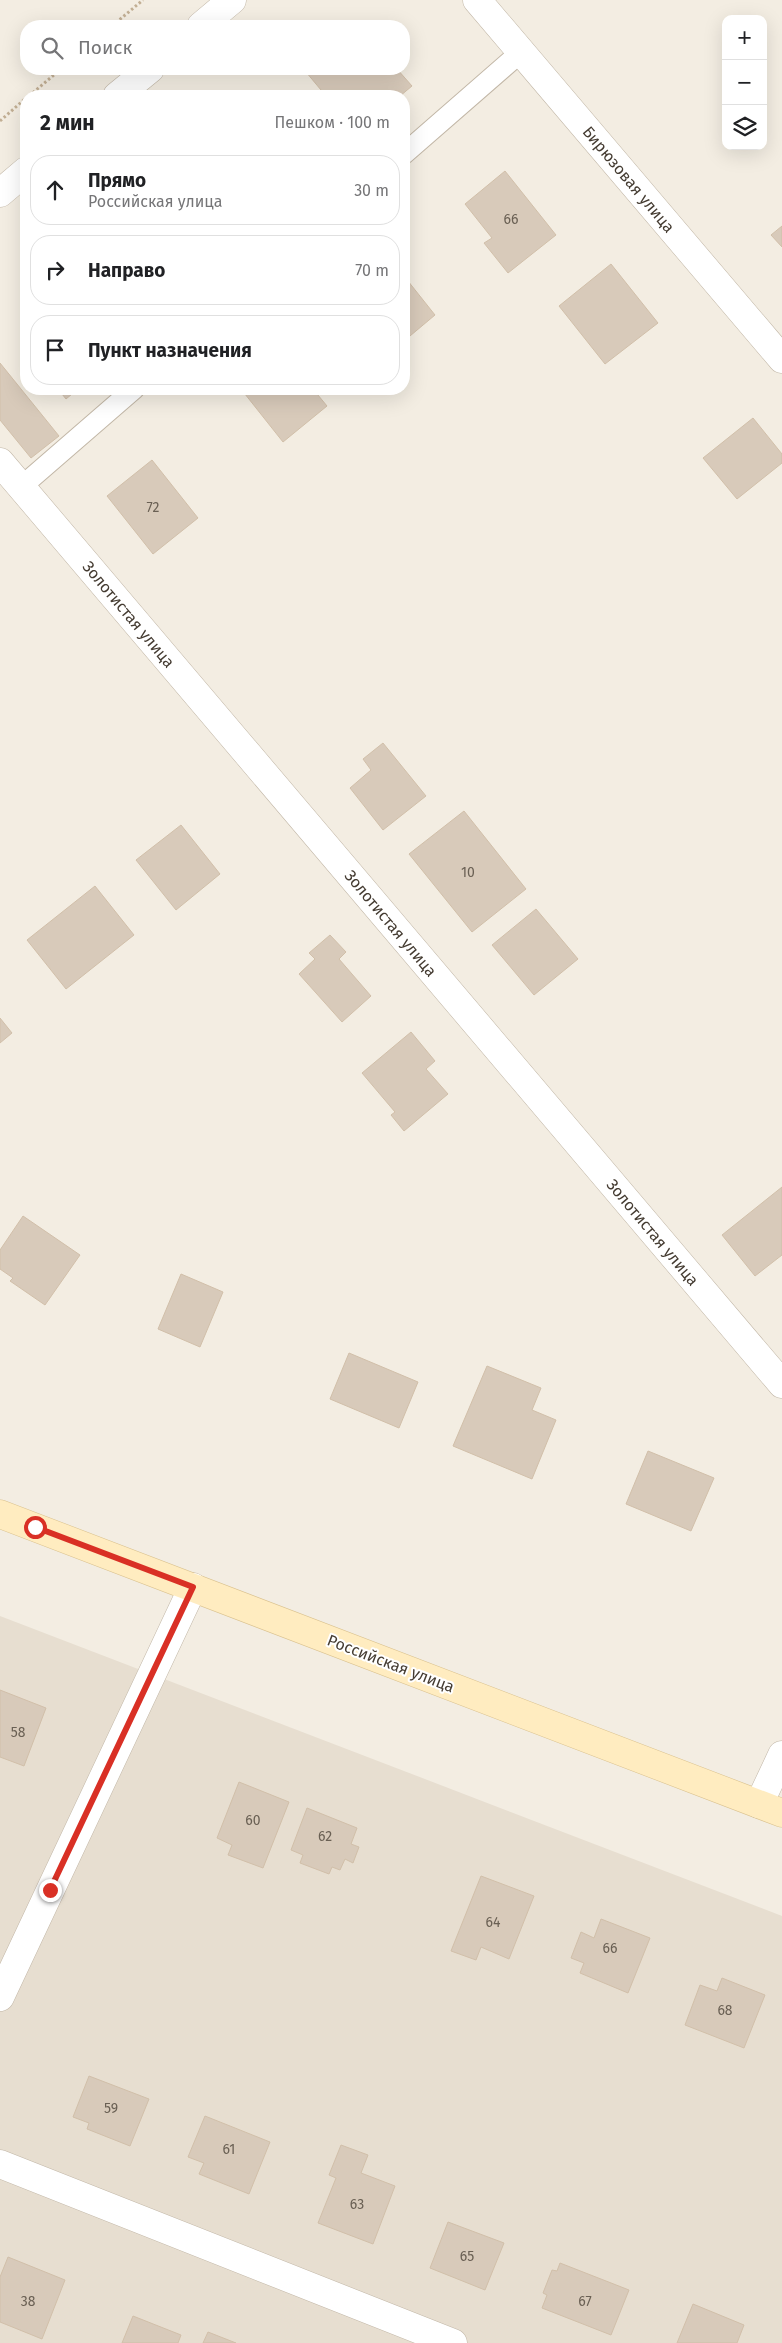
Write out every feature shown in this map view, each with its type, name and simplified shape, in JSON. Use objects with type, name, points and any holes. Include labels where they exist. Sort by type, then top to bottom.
[{"type":"main road","name":"Российская улица","points":[[0,1514],[770,1809]]},
{"type":"street","points":[[208,20],[232,0]]},
{"type":"street","name":"Бирюзовая улица","points":[[477,0],[782,358]]},
{"type":"street","points":[[124,90],[142,75]]},
{"type":"street","points":[[0,193],[20,176]]},
{"type":"street","name":"Золотистая улица","points":[[0,462],[782,1384]]},
{"type":"street","points":[[0,1996],[193,1587]]},
{"type":"street","points":[[770,1809],[782,1755]]},
{"type":"street","points":[[0,2164],[453,2343]]},
{"type":"lane","points":[[410,149],[521,52]]},
{"type":"lane","points":[[21,487],[127,395]]},
{"type":"path","points":[[119,20],[143,0]]},
{"type":"path","points":[[36,90],[54,75]]},
{"type":"path","points":[[0,120],[20,104]]},
{"type":"shaded area","points":[[0,1616],[782,1916],[782,2343],[0,2343]]},
{"type":"building","points":[[308,75],[402,75],[412,86],[407,90],[321,90]]},
{"type":"building","points":[[505,171],[556,235],[508,273],[484,243],[492,238],[465,204]]},
{"type":"building","points":[[782,226],[782,247],[771,235]]},
{"type":"building","points":[[611,264],[658,323],[605,364],[559,306]]},
{"type":"building","points":[[410,284],[435,315],[410,336]]},
{"type":"building","points":[[0,363],[20,388],[20,395],[26,395],[59,436],[31,458],[0,420]]},
{"type":"building","points":[[63,395],[71,395],[66,399]]},
{"type":"building","points":[[246,395],[318,395],[327,406],[283,442]]},
{"type":"building","points":[[753,418],[782,454],[782,463],[737,499],[703,458]]},
{"type":"building","points":[[152,460],[198,518],[153,554],[107,496]]},
{"type":"building","points":[[383,743],[426,796],[383,830],[350,788],[371,770],[363,759]]},
{"type":"building","points":[[464,811],[526,889],[472,932],[409,854]]},
{"type":"building","points":[[181,825],[220,874],[176,910],[136,860]]},
{"type":"building","points":[[95,886],[134,935],[66,989],[27,940]]},
{"type":"building","points":[[536,909],[578,959],[534,995],[492,945]]},
{"type":"building","points":[[330,935],[346,952],[339,959],[371,996],[342,1022],[299,974],[315,959],[309,953]]},
{"type":"building","points":[[0,1018],[12,1033],[0,1043]]},
{"type":"building","points":[[411,1032],[435,1061],[426,1069],[448,1094],[404,1131],[391,1115],[395,1112],[362,1073]]},
{"type":"building","points":[[782,1187],[782,1255],[755,1276],[722,1235]]},
{"type":"building","points":[[23,1216],[80,1255],[45,1305],[10,1281],[13,1278],[0,1269],[0,1250]]},
{"type":"building","points":[[181,1274],[223,1292],[200,1347],[158,1329]]},
{"type":"building","points":[[349,1353],[418,1382],[399,1428],[330,1399]]},
{"type":"building","points":[[487,1366],[541,1388],[532,1410],[556,1420],[532,1479],[453,1446]]},
{"type":"building","points":[[648,1451],[714,1478],[691,1531],[626,1504]]},
{"type":"building","points":[[0,1690],[46,1708],[24,1766],[0,1757]]},
{"type":"building","points":[[239,1782],[289,1802],[263,1868],[228,1855],[232,1845],[217,1838]]},
{"type":"building","points":[[307,1808],[357,1828],[351,1844],[359,1847],[353,1863],[345,1859],[340,1870],[332,1867],[329,1874],[300,1863],[303,1855],[291,1850]]},
{"type":"building","points":[[481,1876],[534,1896],[509,1959],[481,1947],[476,1960],[451,1951]]},
{"type":"building","points":[[601,1919],[650,1938],[628,1993],[580,1973],[584,1963],[571,1958],[581,1932],[594,1938]]},
{"type":"building","points":[[722,1978],[765,1995],[744,2048],[685,2025],[700,1985],[717,1991]]},
{"type":"building","points":[[89,2076],[149,2099],[130,2146],[87,2129],[89,2123],[73,2117]]},
{"type":"building","points":[[205,2116],[270,2142],[249,2194],[199,2174],[204,2163],[188,2157]]},
{"type":"building","points":[[341,2145],[368,2155],[361,2173],[395,2186],[373,2244],[318,2223],[336,2178],[329,2175]]},
{"type":"building","points":[[448,2222],[504,2243],[485,2290],[430,2268]]},
{"type":"building","points":[[8,2257],[65,2280],[42,2339],[0,2322],[0,2277]]},
{"type":"building","points":[[560,2263],[629,2290],[611,2335],[542,2308],[547,2295],[543,2293],[552,2270],[557,2271]]},
{"type":"building","points":[[693,2304],[744,2325],[737,2343],[677,2343]]},
{"type":"building","points":[[133,2316],[181,2335],[178,2343],[122,2343]]},
{"type":"building","points":[[208,2332],[236,2343],[203,2343]]},
{"type":"route","points":[[35,1527],[193,1587],[50,1890]]}]
